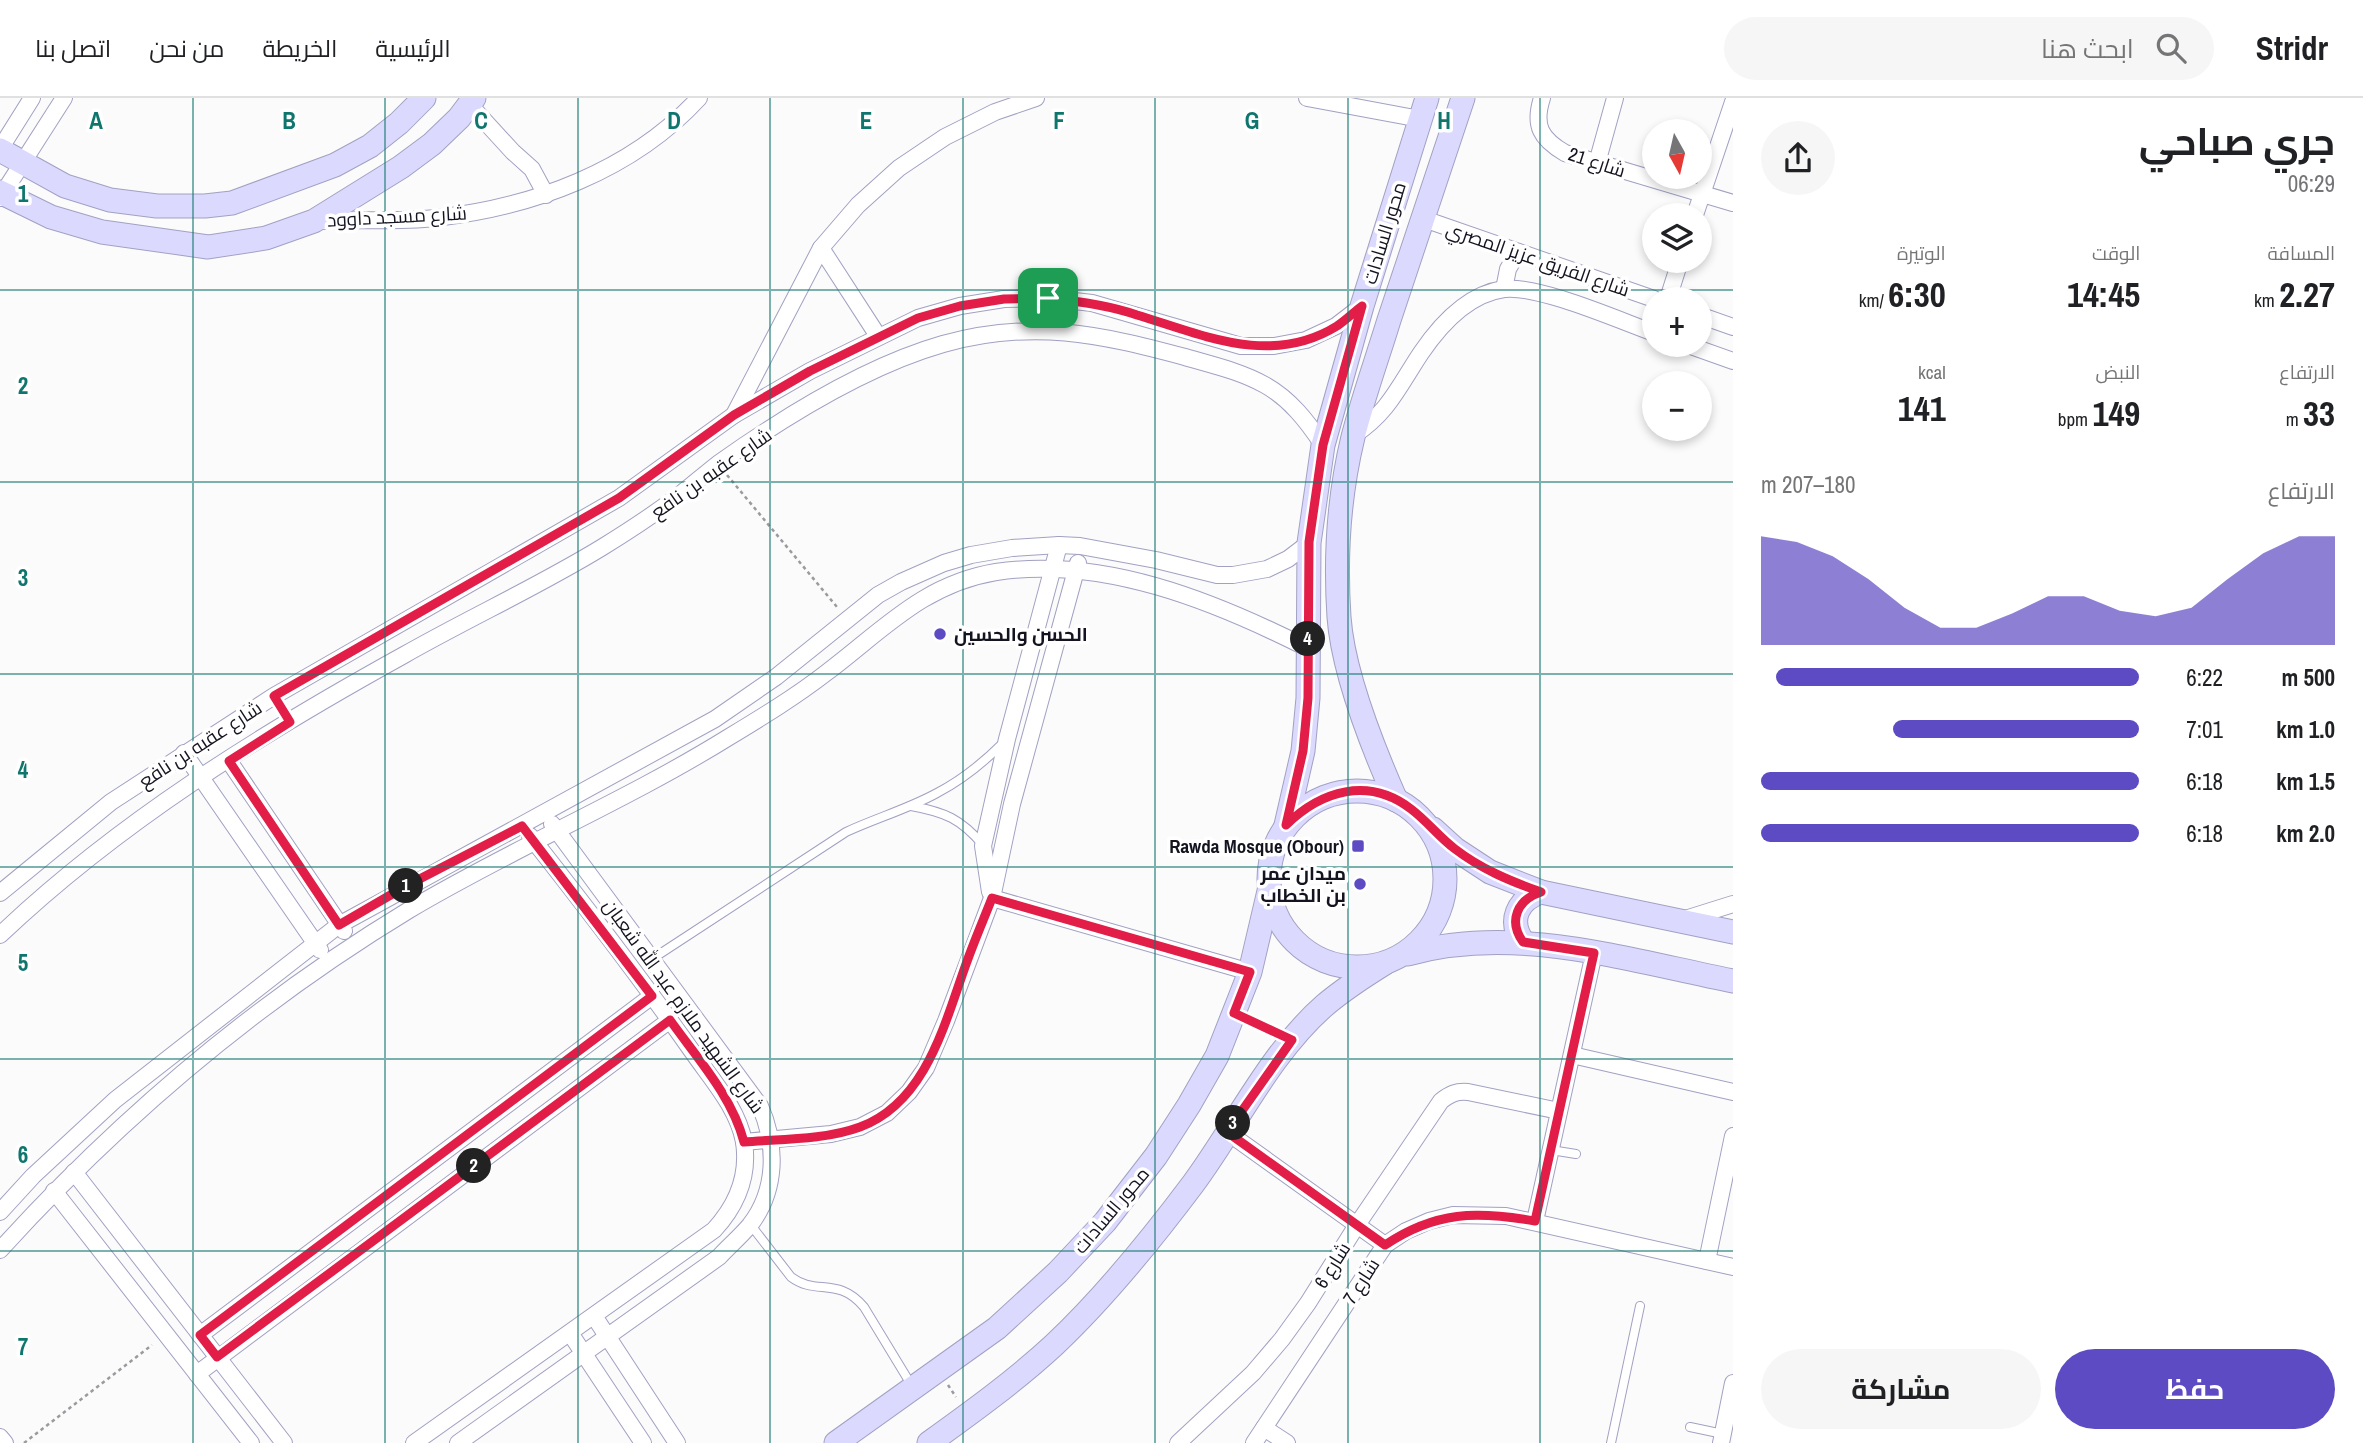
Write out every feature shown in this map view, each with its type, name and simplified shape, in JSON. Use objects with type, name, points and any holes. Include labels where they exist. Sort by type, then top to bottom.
[{"type":"street","points":[[32,98],[0,149],[65,186],[110,200],[157,206],[232,203],[335,165],[370,146],[400,123],[424,98]]},
{"type":"street","points":[[64,98],[1,194],[51,217],[102,232],[208,247],[266,238],[314,221],[401,167],[432,145],[472,101],[513,152],[532,169],[547,195]]},
{"type":"street","name":"شارع مسجد داوود","points":[[314,221],[434,218],[491,210],[547,195],[600,172],[650,143],[699,98]]},
{"type":"street","points":[[734,415],[821,248],[858,205],[899,168],[945,137],[995,112],[1036,98]]},
{"type":"street","points":[[1307,98],[1424,108]]},
{"type":"street","name":"محور السادات","points":[[1396,800],[1375,750],[1355,688],[1339,620],[1338,567],[1342,508],[1354,435],[1421,218],[1462,98]]},
{"type":"street","name":"شارع 21","points":[[1542,98],[1538,111],[1539,127],[1548,143],[1565,153],[1733,203]]},
{"type":"street","points":[[1597,163],[1615,98]]},
{"type":"street","points":[[1699,203],[1733,103],[1723,98]]},
{"type":"street","name":"محور السادات","points":[[1286,825],[1303,751],[1308,698],[1309,542],[1323,445],[1362,306],[1424,108]]},
{"type":"street","name":"شارع الفريق عزيز المصري","points":[[1421,218],[1642,295]]},
{"type":"street","points":[[821,248],[878,336]]},
{"type":"street","points":[[1504,289],[1508,269],[1518,251]]},
{"type":"street","name":"شارع الفريق عزيز المصري","points":[[1354,435],[1384,411],[1433,336],[1453,314],[1479,298],[1504,289],[1543,294],[1642,328]]},
{"type":"street","name":"شارع عقبه بن نافع","points":[[0,893],[111,803],[274,696],[619,498],[734,415],[810,371],[918,318],[960,306],[1004,299],[1048,298],[1102,305],[1241,346],[1274,346],[1306,340],[1326,331],[1362,306]]},
{"type":"street","points":[[1712,320],[1733,327]]},
{"type":"street","name":"شارع عقبه بن نافع","points":[[0,935],[78,866],[128,827],[202,778],[403,655],[584,559],[676,498],[718,464],[818,399],[898,361],[951,342],[985,334],[1030,330],[1076,332],[1121,340],[1243,374],[1268,386],[1289,402],[1308,422],[1323,445]]},
{"type":"street","points":[[1712,354],[1733,361]]},
{"type":"street","points":[[0,1212],[33,1176],[115,1100],[339,925],[715,719],[776,677],[878,595],[921,572],[971,555],[1012,548],[1059,545],[1080,546],[1156,560],[1217,575],[1233,575],[1267,569],[1287,559],[1309,542]]},
{"type":"street","points":[[992,898],[983,846],[1007,739],[1059,545]]},
{"type":"street","points":[[744,1142],[831,1134],[860,1127],[887,1113],[909,1093],[926,1068],[992,898],[1012,804],[1078,570],[1080,546]]},
{"type":"street","points":[[0,1250],[54,1191],[130,1119],[194,1064],[328,960],[412,908],[664,777],[827,673],[905,610],[948,585],[996,572],[1078,570],[1157,587],[1196,599],[1246,618],[1307,648]]},
{"type":"street","points":[[274,696],[290,722]]},
{"type":"street","points":[[184,753],[328,960]]},
{"type":"street","points":[[229,761],[354,945]]},
{"type":"street","points":[[1733,932],[1541,892],[1490,872],[1455,849],[1411,808],[1373,792],[1349,791],[1325,796],[1304,808],[1286,825],[1275,845],[1269,868],[1269,891],[1278,920],[1297,945],[1324,961],[1354,967],[1459,943],[1523,942],[1594,953],[1733,981]]},
{"type":"street","name":"شارع الشهيد ملازم عبد الله شعبان","points":[[458,1443],[609,1338],[719,1257],[750,1224],[765,1198],[772,1170],[771,1140],[767,1122],[750,1091],[544,813]]},
{"type":"street","points":[[929,1443],[1018,1376],[1055,1344],[1089,1309],[1194,1183],[1292,1040],[1323,1006],[1353,982],[1393,959],[1425,936],[1441,908],[1446,878],[1440,847],[1424,821]]},
{"type":"street","name":"شارع الشهيد ملازم عبد الله شعبان","points":[[414,1443],[715,1230],[736,1200],[743,1181],[744,1142],[729,1104],[670,1020],[522,826]]},
{"type":"street","name":"محور السادات","points":[[836,1443],[997,1328],[1058,1272],[1105,1222],[1156,1156],[1217,1056],[1250,972],[1269,891]]},
{"type":"street","points":[[1523,942],[1515,925],[1518,907],[1524,900],[1541,892]]},
{"type":"street","points":[[992,898],[1250,972]]},
{"type":"street","points":[[1677,921],[1733,904]]},
{"type":"street","points":[[1535,1221],[1594,953]]},
{"type":"street","points":[[200,1335],[652,996]]},
{"type":"street","points":[[197,1374],[670,1020]]},
{"type":"street","points":[[1572,1055],[1733,1093]]},
{"type":"street","name":"شارع 6","points":[[1178,1443],[1253,1373],[1282,1339],[1441,1101],[1449,1095],[1468,1092],[1559,1111]]},
{"type":"street","points":[[1227,1132],[1385,1245]]},
{"type":"street","points":[[1707,1261],[1733,1136]]},
{"type":"street","points":[[75,1172],[284,1443]]},
{"type":"street","points":[[54,1191],[251,1443]]},
{"type":"street","name":"شارع 7","points":[[1254,1443],[1385,1245],[1417,1226],[1453,1216],[1506,1216],[1707,1261],[1732,1262]]},
{"type":"street","points":[[594,1316],[677,1443]]},
{"type":"street","points":[[570,1333],[643,1443]]},
{"type":"street","points":[[1722,1438],[1733,1383]]},
{"type":"street","points":[[1264,1428],[1287,1443]]},
{"type":"street","points":[[0,1437],[5,1443]]},
{"type":"lane","points":[[652,959],[846,832],[911,806],[962,778],[1007,739]]},
{"type":"lane","points":[[911,806],[950,816],[967,827],[983,846]]},
{"type":"lane","points":[[1551,1150],[1576,1154]]},
{"type":"lane","points":[[750,1224],[791,1278],[799,1283],[834,1287],[856,1298],[914,1389]]},
{"type":"lane","points":[[1611,1443],[1640,1306]]},
{"type":"lane","points":[[1690,1427],[1722,1438]]},
{"type":"path","points":[[718,464],[849,620]]},
{"type":"path","points":[[1234,1013],[1292,1040]]},
{"type":"path","points":[[24,1443],[166,1335]]},
{"type":"path","points":[[939,1371],[968,1414]]},
{"type":"place","name":"الحسن والحسين","points":[[940,634]]},
{"type":"place","name":"Rawda Mosque (Obour)","points":[[1358,846]]},
{"type":"place","name":"ميدان عمر بن الخطاب","points":[[1360,884]]},
{"type":"route","points":[[1048,298],[1092,303],[1241,346],[1274,346],[1306,340],[1336,326],[1362,306],[1323,445],[1309,542],[1308,698],[1303,751],[1286,825],[1304,808],[1325,796],[1349,791],[1373,792],[1396,800],[1411,808],[1455,849],[1490,872],[1541,892],[1524,900],[1518,907],[1515,925],[1517,935],[1523,942],[1594,953],[1535,1221],[1478,1214],[1453,1216],[1406,1231],[1385,1245],[1227,1132],[1292,1040],[1234,1013],[1250,972],[992,898],[926,1068],[909,1093],[887,1113],[860,1127],[831,1134],[744,1142],[729,1104],[670,1020],[217,1357],[200,1335],[652,996],[522,826],[406,886],[339,925],[229,761],[290,722],[274,696],[619,498],[734,415],[878,336],[918,318],[960,306],[1004,299],[1048,298]]}]
